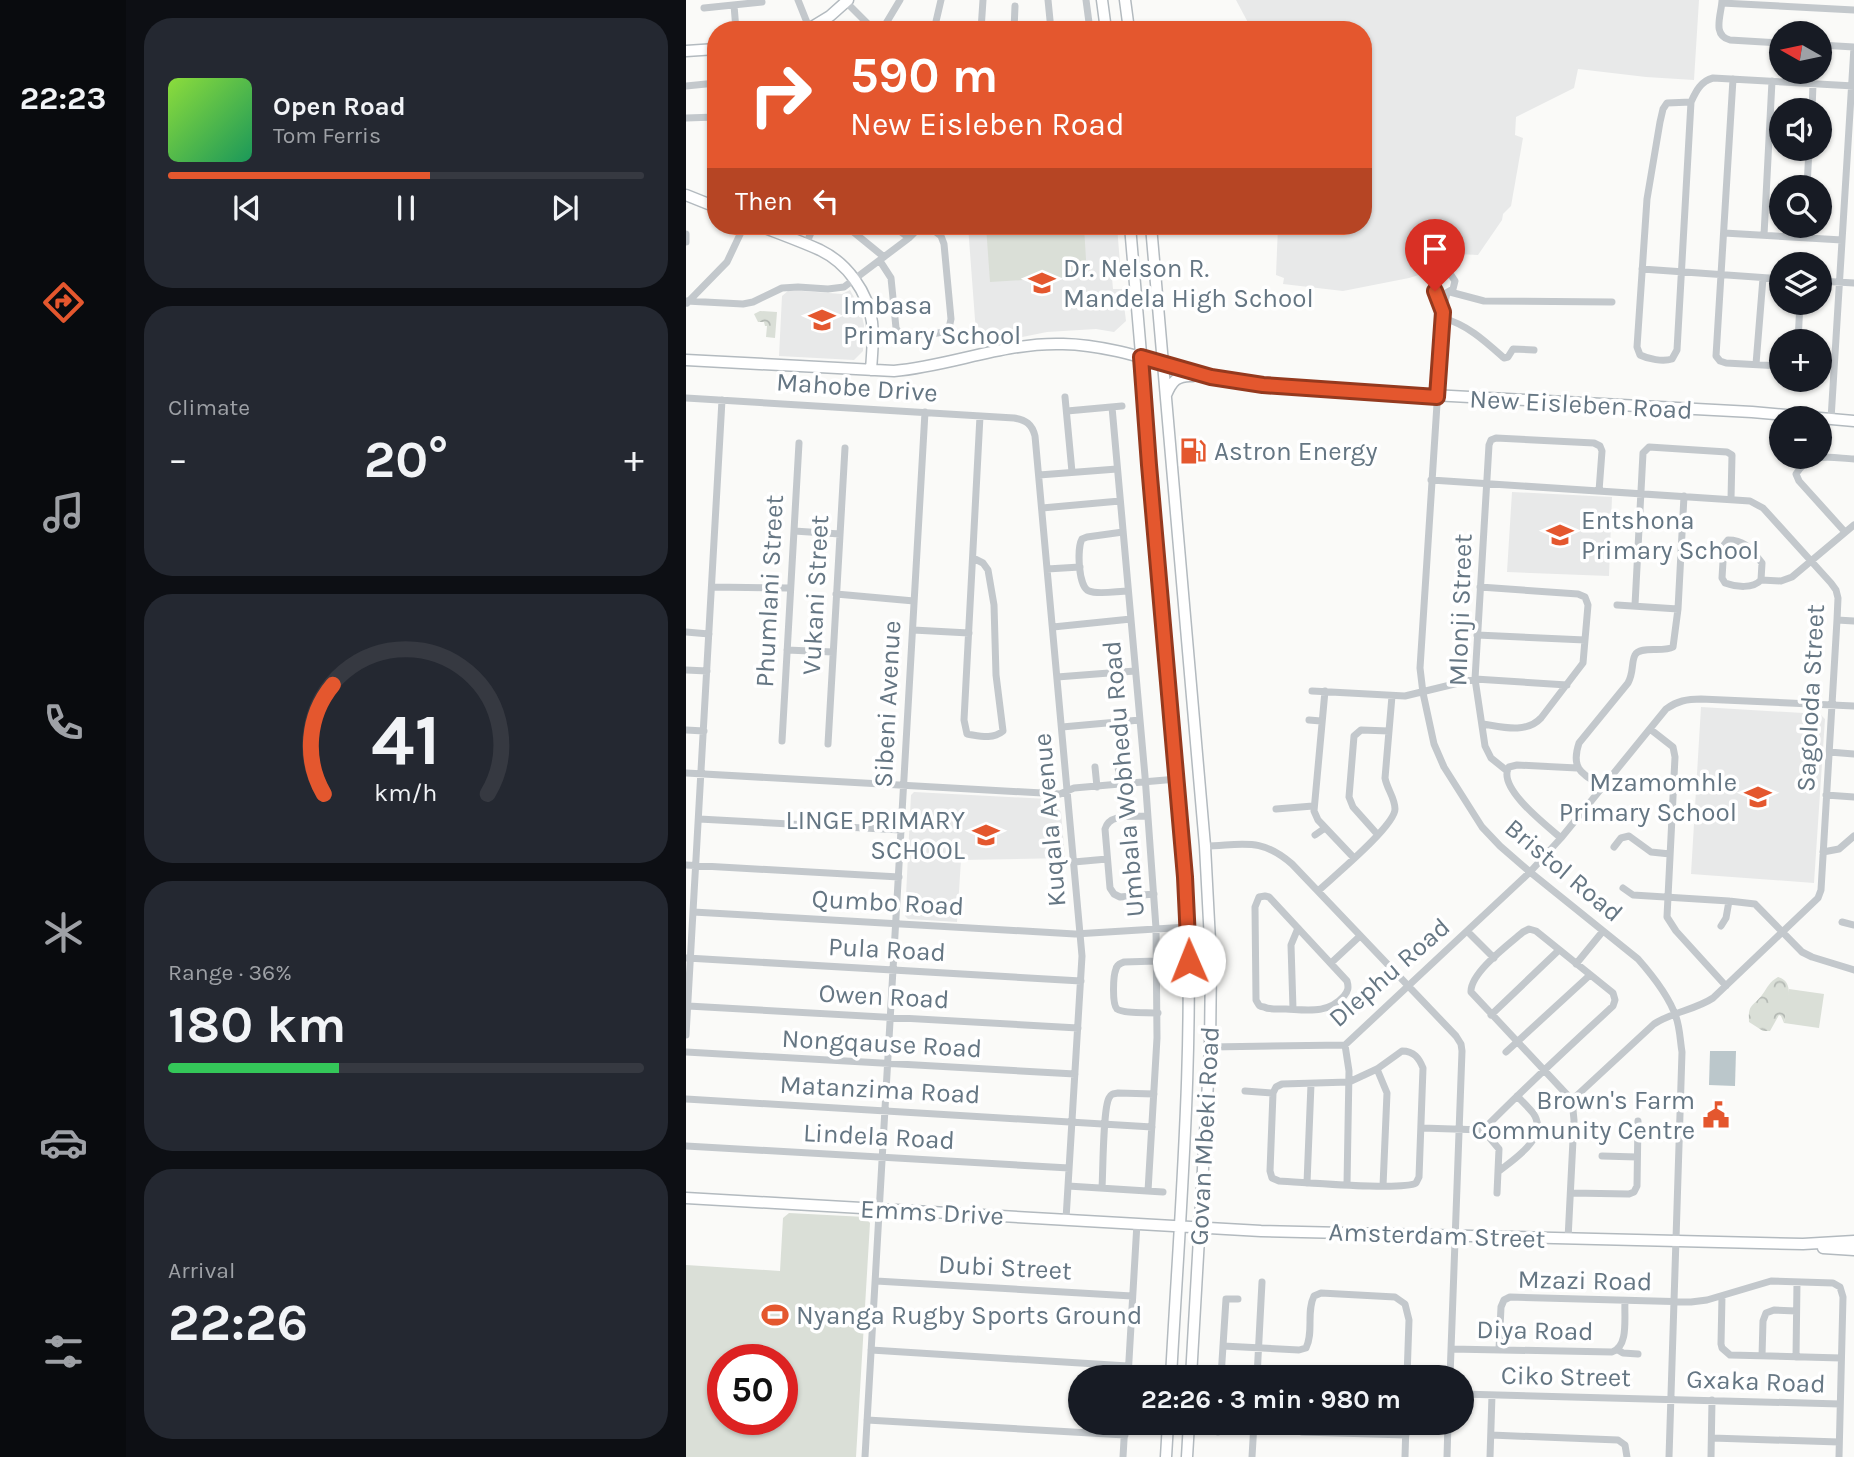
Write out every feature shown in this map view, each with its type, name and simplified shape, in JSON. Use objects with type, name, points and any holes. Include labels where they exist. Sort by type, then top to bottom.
[{"type":"main road","points":[[1102,0],[1105,21]]},
{"type":"main road","points":[[1125,0],[1128,21]]},
{"type":"main road","points":[[822,21],[847,1]]},
{"type":"main road","points":[[686,51],[707,50]]},
{"type":"main road","points":[[686,195],[707,203]]},
{"type":"main road","points":[[783,235],[831,256],[854,280],[867,303],[872,321],[871,370]]},
{"type":"main road","name":"Govan Mbeki Road","points":[[1131,235],[1188,927],[1188,1043],[1172,1365]]},
{"type":"main road","name":"Govan Mbeki Road","points":[[1152,235],[1205,846],[1210,960],[1210,1047],[1192,1365]]},
{"type":"main road","points":[[1109,350],[1130,344],[1136,334],[1139,319]]},
{"type":"main road","name":"New Eisleben Road","points":[[686,360],[906,370],[1028,345],[1064,344],[1141,357],[1211,377],[1282,387],[1769,414]]},
{"type":"main road","points":[[1166,395],[1170,385],[1180,376],[1211,377]]},
{"type":"main road","name":"New Eisleben Road","points":[[1832,419],[1854,421]]},
{"type":"main road","name":"Emms Drive","points":[[686,1198],[1179,1226]]},
{"type":"main road","name":"Amsterdam Street","points":[[1179,1226],[1454,1237],[1803,1244]]},
{"type":"main road","points":[[1803,1244],[1854,1241]]},
{"type":"main road","points":[[1803,1244],[1854,1250]]},
{"type":"main road","points":[[1166,1457],[1167,1435]]},
{"type":"main road","points":[[1187,1457],[1188,1435]]},
{"type":"street","points":[[798,0],[806,21]]},
{"type":"street","points":[[887,21],[900,0]]},
{"type":"street","points":[[936,21],[941,0]]},
{"type":"street","points":[[982,21],[983,0]]},
{"type":"street","points":[[1048,0],[1050,21]]},
{"type":"street","points":[[1086,0],[1089,21]]},
{"type":"street","points":[[847,1],[866,21]]},
{"type":"street","points":[[1769,42],[1731,40],[1720,36],[1722,1],[1854,10]]},
{"type":"street","points":[[704,8],[762,2]]},
{"type":"street","points":[[734,5],[735,21]]},
{"type":"street","points":[[1014,21],[1015,6]]},
{"type":"street","points":[[1832,46],[1854,47],[1832,406]]},
{"type":"street","points":[[1691,102],[1669,102],[1663,109],[1647,200],[1637,347],[1642,356],[1668,360],[1672,359],[1677,350],[1691,102],[1698,89],[1709,79],[1769,81]]},
{"type":"street","points":[[1733,79],[1716,356],[1723,362],[1769,365]]},
{"type":"street","points":[[686,86],[707,84]]},
{"type":"street","points":[[1764,235],[1772,84]]},
{"type":"street","points":[[1812,98],[1813,84],[1853,86]]},
{"type":"street","points":[[686,118],[707,117]]},
{"type":"street","points":[[1724,233],[1769,235]]},
{"type":"street","points":[[686,242],[687,234]]},
{"type":"street","points":[[686,302],[727,262],[740,235]]},
{"type":"street","points":[[806,244],[810,235]]},
{"type":"street","points":[[856,235],[882,259],[891,278],[896,328],[900,335],[905,337],[946,332],[950,328],[944,244],[940,235]]},
{"type":"street","points":[[906,235],[909,238]]},
{"type":"street","points":[[686,302],[743,304],[782,288],[838,289],[848,285],[912,235]]},
{"type":"street","points":[[1817,238],[1842,240]]},
{"type":"street","points":[[1642,269],[1769,278]]},
{"type":"street","points":[[1448,293],[1454,285],[1454,277],[1443,270],[1434,274],[1431,279],[1432,286],[1443,315],[1473,331],[1504,358],[1508,357],[1513,349],[1534,351]]},
{"type":"street","points":[[1756,364],[1762,278]]},
{"type":"street","points":[[1832,282],[1854,283]]},
{"type":"street","points":[[1435,291],[1484,301],[1612,302]]},
{"type":"street","name":"Bristol Road","points":[[1448,293],[1443,315],[1431,480],[1420,667],[1423,693],[1434,744],[1444,766],[1482,827],[1530,872],[1638,960],[1652,975],[1675,1013],[1682,1052],[1669,1457]]},
{"type":"street","points":[[1065,397],[1072,472]]},
{"type":"street","name":"Mahobe Drive","points":[[686,398],[1014,418],[1026,421]]},
{"type":"street","points":[[686,1035],[688,958],[699,819],[722,400]]},
{"type":"street","points":[[1067,411],[1122,406]]},
{"type":"street","name":"Umbala Wobhedu Road","points":[[1112,407],[1156,928],[1158,1013],[1148,1191]]},
{"type":"street","name":"Sibeni Avenue","points":[[865,1457],[925,412]]},
{"type":"street","points":[[973,558],[983,563],[988,570],[994,605],[996,675],[1003,730],[995,736],[967,734],[964,724],[980,416]]},
{"type":"street","name":"Kuqala Avenue","points":[[1026,421],[1033,428],[1035,436],[1081,933],[1081,981],[1066,1219]]},
{"type":"street","name":"Mlonji Street","points":[[1561,838],[1526,808],[1506,778],[1506,770],[1494,761],[1485,746],[1475,680],[1491,440],[1496,438],[1594,443],[1600,446],[1602,452],[1599,491]]},
{"type":"street","name":"Phumlani Street","points":[[782,741],[799,443]]},
{"type":"street","points":[[1635,605],[1643,453],[1649,447],[1727,452],[1732,455],[1731,499]]},
{"type":"street","name":"Vukani Street","points":[[828,744],[845,448]]},
{"type":"street","points":[[1845,532],[1796,474],[1801,466],[1815,457],[1854,459]]},
{"type":"street","points":[[1039,475],[1117,468]]},
{"type":"street","name":"Sagoloda Street","points":[[1431,480],[1745,499],[1757,503],[1836,590],[1838,598],[1821,890],[1818,898],[1726,986],[1706,1002],[1663,1018],[1647,1029],[1572,1100]]},
{"type":"street","points":[[1577,768],[1575,755],[1579,743],[1628,683],[1633,675],[1634,656],[1638,651],[1669,650],[1673,647],[1678,609],[1684,496]]},
{"type":"street","points":[[1042,509],[1120,501]]},
{"type":"street","points":[[1761,580],[1782,581],[1792,577],[1854,525]]},
{"type":"street","points":[[794,531],[840,534]]},
{"type":"street","points":[[1123,532],[1082,539],[1079,549],[1080,566],[1086,590],[1128,591]]},
{"type":"street","points":[[1728,540],[1745,543],[1762,563],[1761,580],[1752,587],[1725,583],[1722,578],[1724,545],[1728,540]]},
{"type":"street","points":[[1047,569],[1080,566]]},
{"type":"street","points":[[712,587],[790,588]]},
{"type":"street","points":[[1480,587],[1581,595],[1588,605],[1583,663],[1536,724],[1517,728],[1483,724]]},
{"type":"street","points":[[836,594],[914,601]]},
{"type":"street","points":[[1617,605],[1678,609]]},
{"type":"street","points":[[1053,627],[1131,619]]},
{"type":"street","points":[[1837,620],[1854,621]]},
{"type":"street","points":[[913,630],[969,633]]},
{"type":"street","points":[[686,632],[709,634]]},
{"type":"street","points":[[1477,635],[1585,640]]},
{"type":"street","points":[[787,650],[833,652]]},
{"type":"street","points":[[686,670],[707,671]]},
{"type":"street","points":[[1057,677],[1135,671]]},
{"type":"street","points":[[1312,691],[1392,696],[1423,693],[1475,680],[1567,685]]},
{"type":"street","points":[[1325,691],[1313,806],[1316,816],[1325,828],[1354,858]]},
{"type":"street","points":[[1318,891],[1390,823],[1395,812],[1395,804],[1385,778],[1392,696]]},
{"type":"street","name":"Dlephu Road","points":[[1210,1047],[1345,1045],[1530,872],[1666,709],[1675,703],[1689,699],[1854,706]]},
{"type":"street","points":[[1062,727],[1140,720]]},
{"type":"street","points":[[1309,720],[1321,721]]},
{"type":"street","points":[[1650,729],[1673,747],[1675,753],[1666,912],[1668,921],[1726,986]]},
{"type":"street","points":[[686,730],[704,731]]},
{"type":"street","points":[[1378,835],[1350,803],[1354,736],[1361,730],[1389,731]]},
{"type":"street","points":[[1307,750],[1319,751]]},
{"type":"street","points":[[1829,752],[1854,754]]},
{"type":"street","points":[[1506,770],[1517,765],[1577,768],[1603,787]]},
{"type":"street","points":[[1118,766],[1120,784]]},
{"type":"street","points":[[1095,767],[1097,787]]},
{"type":"street","points":[[686,772],[1060,794],[1073,788],[1177,779]]},
{"type":"street","points":[[1826,795],[1854,797]]},
{"type":"street","points":[[1276,809],[1313,806]]},
{"type":"street","points":[[1147,816],[1109,820],[1105,829],[1107,859],[1114,894],[1120,897],[1154,894]]},
{"type":"street","points":[[699,819],[901,830]]},
{"type":"street","points":[[1315,835],[1325,828]]},
{"type":"street","points":[[1614,847],[1621,838],[1629,836],[1651,852],[1670,854]]},
{"type":"street","points":[[1823,852],[1839,849],[1854,836]]},
{"type":"street","points":[[1205,846],[1257,844],[1279,853],[1461,1044],[1450,1365]]},
{"type":"street","points":[[1074,862],[1107,859]]},
{"type":"street","points":[[686,865],[898,877]]},
{"type":"street","points":[[1623,888],[1633,895],[1755,904],[1807,955],[1854,970]]},
{"type":"street","points":[[1262,896],[1269,897],[1298,928],[1347,981],[1349,988],[1333,1006],[1320,1009],[1265,1008],[1256,1000],[1256,901],[1262,896]]},
{"type":"street","points":[[1721,926],[1726,918],[1729,901]]},
{"type":"street","name":"Qumbo Road","points":[[693,912],[1081,933],[1188,927]]},
{"type":"street","points":[[1842,922],[1854,925]]},
{"type":"street","points":[[1293,1009],[1292,944],[1298,928]]},
{"type":"street","points":[[1422,1128],[1483,1130],[1517,1096],[1544,1071],[1613,1006],[1613,993],[1536,931],[1529,929],[1523,932],[1494,958],[1470,986],[1471,992],[1491,1015],[1518,1042],[1544,1071],[1572,1100],[1574,1120],[1568,1239]]},
{"type":"street","points":[[1467,931],[1494,958]]},
{"type":"street","points":[[1576,964],[1603,931]]},
{"type":"street","points":[[1331,963],[1360,936]]},
{"type":"street","points":[[1491,1015],[1559,950]]},
{"type":"street","name":"Pula Road","points":[[688,958],[1081,981]]},
{"type":"street","points":[[1157,961],[1120,964],[1115,970],[1113,1000],[1117,1009],[1123,1011],[1158,1013]]},
{"type":"street","points":[[1506,1052],[1590,975]]},
{"type":"street","name":"Owen Road","points":[[688,1006],[1078,1028]]},
{"type":"street","points":[[1345,1045],[1349,1071],[1347,1184]]},
{"type":"street","points":[[1402,1051],[1418,1057],[1423,1068],[1422,1128],[1419,1177],[1416,1183],[1409,1186],[1383,1186],[1275,1180],[1270,1175],[1273,1093],[1276,1087],[1282,1084],[1349,1082],[1377,1069],[1402,1051]]},
{"type":"street","name":"Nongqause Road","points":[[686,1052],[1075,1074]]},
{"type":"street","points":[[1377,1069],[1387,1093],[1383,1186]]},
{"type":"street","points":[[1307,1182],[1311,1084]]},
{"type":"street","points":[[1245,1091],[1273,1093]]},
{"type":"street","points":[[1102,1188],[1107,1101],[1113,1094],[1154,1094]]},
{"type":"street","points":[[1499,1171],[1534,1139],[1535,1117],[1517,1096]]},
{"type":"street","name":"Matanzima Road","points":[[686,1099],[1152,1127]]},
{"type":"street","points":[[1571,1193],[1634,1192],[1637,1186],[1639,1121]]},
{"type":"street","points":[[1483,1130],[1499,1149],[1497,1193]]},
{"type":"street","name":"Lindela Road","points":[[686,1146],[1069,1168]]},
{"type":"street","points":[[1602,1156],[1637,1157]]},
{"type":"street","points":[[1068,1186],[1163,1192]]},
{"type":"street","points":[[1128,1365],[1137,1223]]},
{"type":"street","name":"Dubi Street","points":[[876,1281],[1132,1296]]},
{"type":"street","points":[[1257,1365],[1262,1282]]},
{"type":"street","name":"Mzazi Road","points":[[1499,1349],[1501,1307],[1504,1300],[1510,1297],[1625,1302],[1698,1301],[1765,1282],[1829,1282],[1840,1287],[1843,1297],[1841,1358]]},
{"type":"street","points":[[1796,1357],[1797,1282]]},
{"type":"street","points":[[1223,1346],[1299,1350],[1306,1348],[1309,1341],[1311,1303],[1314,1296],[1321,1293],[1395,1297],[1405,1304],[1409,1320],[1407,1365]]},
{"type":"street","points":[[1722,1296],[1720,1338],[1722,1349],[1730,1355],[1841,1358],[1839,1457]]},
{"type":"street","points":[[1222,1365],[1226,1299],[1238,1300]]},
{"type":"street","name":"Diya Road","points":[[1451,1349],[1612,1352],[1623,1344],[1625,1302]]},
{"type":"street","points":[[1762,1356],[1763,1321],[1766,1313],[1774,1310],[1796,1311]]},
{"type":"street","points":[[872,1350],[1112,1365]]},
{"type":"street","name":"Diya Road","points":[[1618,1350],[1638,1354]]},
{"type":"street","name":"Ciko Street","points":[[1474,1394],[1670,1399]]},
{"type":"street","points":[[1490,1457],[1492,1395]]},
{"type":"street","name":"Gxaka Road","points":[[1670,1399],[1840,1404]]},
{"type":"street","points":[[1711,1457],[1713,1400]]},
{"type":"street","points":[[867,1420],[1068,1432]]},
{"type":"street","points":[[1123,1457],[1125,1435]]},
{"type":"street","points":[[1252,1457],[1253,1435]]},
{"type":"street","points":[[1405,1457],[1406,1435]]},
{"type":"street","points":[[1447,1457],[1448,1435]]},
{"type":"street","points":[[1491,1435],[1618,1440],[1625,1446],[1627,1457]]},
{"type":"street","points":[[1712,1438],[1839,1442]]},
{"type":"shaded area","points":[[1236,0],[1699,0],[1694,80],[1578,69],[1574,88],[1516,117],[1515,135],[1523,138],[1511,206],[1503,214],[1502,220],[1478,255],[1458,254],[1458,265],[1438,264],[1435,270],[1409,278],[1343,291],[1283,284],[1284,278],[1276,275],[1278,235],[1372,235],[1372,21],[1247,21]]},
{"type":"shaded area","name":"Dr. Nelson R. Mandela High School","points":[[969,235],[1118,235],[1121,276],[1112,278],[1113,289],[1122,289],[1126,321],[1114,332],[1096,329],[1047,332],[977,346]]},
{"type":"shaded area","name":"Imbasa Primary School","points":[[789,290],[842,294],[850,290],[860,308],[864,325],[863,351],[854,360],[779,356],[782,296]]},
{"type":"shaded area","name":"Entshona Primary School","points":[[1512,492],[1612,497],[1609,576],[1507,572]]},
{"type":"shaded area","name":"Mzamomhle Primary School","points":[[1701,707],[1820,714],[1825,719],[1814,883],[1691,874]]},
{"type":"shaded area","name":"LINGE PRIMARY SCHOOL","points":[[914,792],[1048,799],[1061,812],[1065,858],[961,860],[957,922],[908,919],[905,916],[911,795]]},
{"type":"shaded area","points":[[1710,1051],[1736,1051],[1735,1086],[1709,1085]]},
{"type":"green space","points":[[987,235],[1085,235],[1087,276],[990,282]]},
{"type":"green space","points":[[760,311],[777,312],[775,338],[766,337],[767,326],[764,322],[758,322],[754,314]]},
{"type":"green space","points":[[1778,977],[1784,980],[1789,990],[1784,1023],[1779,1015],[1770,1031],[1763,1031],[1749,1022],[1749,1011]]},
{"type":"green space","points":[[1789,989],[1824,994],[1819,1028],[1784,1023]]},
{"type":"green space","name":"Nyanga Rugby Sports Ground","points":[[789,1213],[865,1217],[870,1223],[856,1457],[686,1457],[686,1265],[780,1271],[783,1218]]},
{"type":"place","name":"Dr. Nelson R. Mandela High School","points":[[1042,283]]},
{"type":"place","name":"Imbasa Primary School","points":[[822,320]]},
{"type":"place","name":"Astron Energy","points":[[1193,451]]},
{"type":"place","name":"Entshona Primary School","points":[[1560,535]]},
{"type":"place","name":"Mzamomhle Primary School","points":[[1758,797]]},
{"type":"place","name":"LINGE PRIMARY SCHOOL","points":[[986,835]]},
{"type":"place","name":"Brown's Farm Community Centre","points":[[1716,1115]]},
{"type":"place","name":"Nyanga Rugby Sports Ground","points":[[775,1315]]},
{"type":"route","points":[[1189,961],[1185,877],[1141,357],[1232,381],[1437,397],[1443,312],[1435,291]]}]
